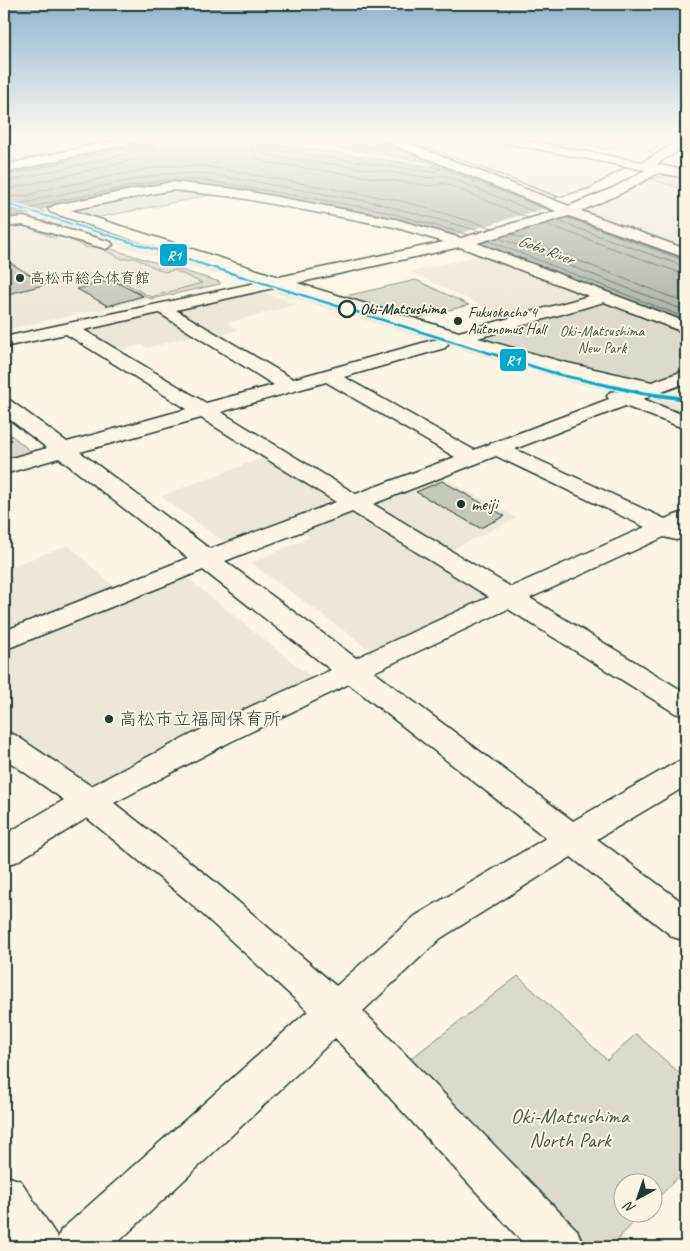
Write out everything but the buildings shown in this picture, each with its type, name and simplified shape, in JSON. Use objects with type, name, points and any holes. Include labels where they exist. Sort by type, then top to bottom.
[{"type":"main road","points":[[119,196],[55,209],[261,284],[553,380],[626,398],[686,423]]},
{"type":"main road","points":[[246,196],[395,223],[460,241],[686,328]]},
{"type":"main road","points":[[529,196],[686,254]]},
{"type":"main road","points":[[4,337],[460,241],[600,196]]},
{"type":"main road","points":[[4,223],[24,221],[117,248]]},
{"type":"main road","points":[[201,273],[261,284],[459,338],[565,370],[653,388]]},
{"type":"main road","points":[[4,342],[162,308],[261,284]]},
{"type":"main road","points":[[459,338],[604,297]]},
{"type":"main road","points":[[162,308],[290,386]]},
{"type":"main road","points":[[68,328],[686,706]]},
{"type":"main road","points":[[4,467],[439,344]]},
{"type":"main road","points":[[329,376],[471,457]]},
{"type":"main road","points":[[4,641],[354,502],[686,376]]},
{"type":"main road","points":[[4,405],[351,672],[686,926]]},
{"type":"main road","points":[[498,448],[679,528]]},
{"type":"main road","points":[[4,852],[89,801],[219,734],[510,598],[679,528]]},
{"type":"main road","points":[[4,743],[89,801],[201,891],[337,1012],[560,1247]]},
{"type":"main road","points":[[78,1247],[428,927],[536,862],[607,815],[686,771]]},
{"type":"main road","points":[[4,1198],[37,1247]]},
{"type":"shaded area","points":[[613,196],[686,196],[686,251],[581,211]]},
{"type":"shaded area","points":[[50,210],[655,392],[686,393],[686,419],[644,401],[645,398],[573,383],[270,291],[272,290],[218,273],[214,274],[24,217]]},
{"type":"shaded area","points":[[25,223],[220,282],[220,284],[4,330],[4,226]]},
{"type":"shaded area","points":[[485,254],[593,297],[519,318],[508,318],[411,272]]},
{"type":"shaded area","points":[[261,292],[298,304],[227,323],[238,330],[218,335],[178,311]]},
{"type":"shaded area","points":[[163,313],[198,334],[148,348],[142,345],[116,352],[82,332]]},
{"type":"shaded area","points":[[265,457],[336,499],[335,504],[229,546],[161,496]]},
{"type":"shaded area","points":[[439,476],[517,518],[447,552],[372,507],[374,501]]},
{"type":"shaded area","points":[[346,511],[357,512],[492,596],[376,654],[251,563],[310,537],[300,530]]},
{"type":"shaded area","points":[[68,545],[116,589],[4,634],[4,569]]},
{"type":"shaded area","points":[[183,575],[316,681],[90,792],[4,736],[4,648]]},
{"type":"green space","points":[[129,196],[205,196],[91,219],[65,209]]},
{"type":"green space","points":[[15,223],[25,223],[220,282],[220,284],[151,299],[112,279],[83,285],[114,277],[151,297],[202,283],[174,270],[164,272],[135,258],[122,259],[97,246],[88,248],[64,237],[51,237]]},
{"type":"green space","points":[[416,280],[469,305],[409,320],[337,298]]},
{"type":"green space","name":"Oki-Matsushima New Park","points":[[603,301],[686,335],[686,371],[648,384],[471,339]]},
{"type":"green space","points":[[5,430],[35,455],[4,464]]},
{"type":"green space","name":"Oki-Matsushima North Park","points":[[518,976],[607,1060],[636,1034],[686,1079],[686,1169],[662,1194],[662,1174],[612,1174],[612,1224],[632,1224],[610,1247],[578,1247],[400,1067]]},
{"type":"water","points":[[4,196],[111,196],[40,209],[45,212],[14,215],[4,218]]},
{"type":"water","name":"Gobo River","points":[[273,196],[526,196],[686,257],[686,323],[497,249],[442,231],[374,214]]},
{"type":"pier","points":[[552,206],[575,214],[477,244],[451,236]]},
{"type":"transit line","name":"R1","points":[[4,203],[561,375],[641,393],[686,399]]},
{"type":"place","name":"高松市総合体育館","points":[[20,278]]},
{"type":"place","name":"Oki-Matsushima","points":[[347,309]]},
{"type":"place","name":"Fukuokacho 4 Autonomus Hall","points":[[458,321]]},
{"type":"place","name":"meiji","points":[[461,504]]},
{"type":"place","name":"高松市立福岡保育所","points":[[109,719]]}]
